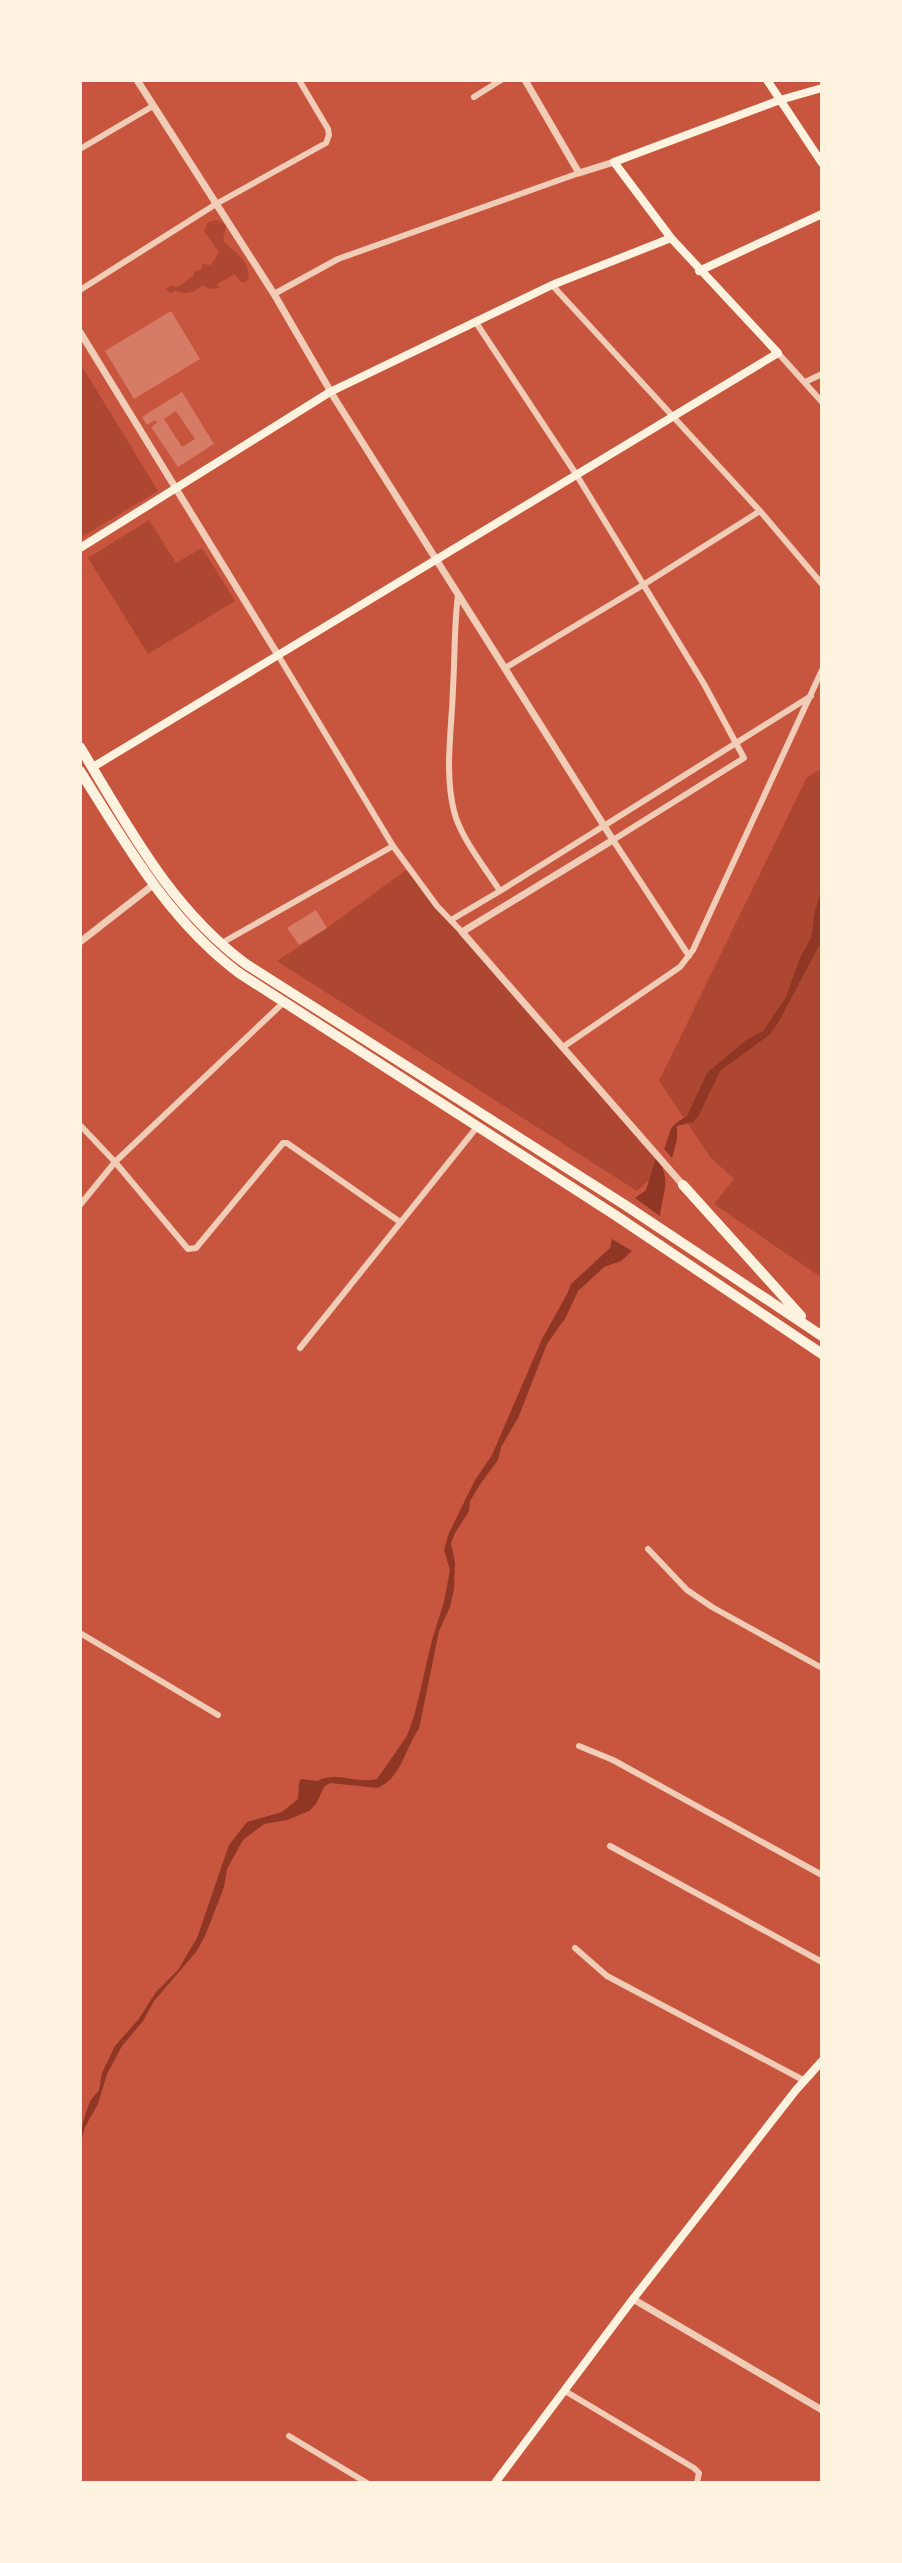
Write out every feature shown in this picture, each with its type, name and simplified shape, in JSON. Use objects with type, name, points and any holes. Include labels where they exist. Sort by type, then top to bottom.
[{"type":"highway","points":[[80,747],[163,879],[186,909],[220,944],[819,1334]]},
{"type":"highway","points":[[80,771],[153,885],[177,917],[212,953],[615,1215],[822,1354]]},
{"type":"highway","points":[[683,1185],[791,1308],[819,1334]]},
{"type":"main road","points":[[767,80],[822,163]]},
{"type":"main road","points":[[93,767],[778,353],[699,271],[614,162],[780,100],[822,88]]},
{"type":"main road","points":[[699,271],[822,214]]},
{"type":"main road","points":[[80,548],[330,392],[552,285],[671,238]]},
{"type":"main road","points":[[495,2483],[633,2299],[822,2061]]},
{"type":"street","points":[[137,80],[274,294],[330,392],[435,560],[689,956]]},
{"type":"street","points":[[80,290],[216,204],[326,143],[329,135],[323,119],[299,80]]},
{"type":"street","points":[[474,97],[501,80]]},
{"type":"street","points":[[525,80],[579,173]]},
{"type":"street","points":[[80,149],[153,106]]},
{"type":"street","points":[[274,294],[338,259],[614,162]]},
{"type":"street","points":[[552,285],[760,511],[822,584]]},
{"type":"street","points":[[462,932],[744,758],[704,684],[576,474],[475,321]]},
{"type":"street","points":[[80,332],[393,846],[437,906],[683,1185]]},
{"type":"street","points":[[778,353],[822,402]]},
{"type":"street","points":[[805,382],[822,374]]},
{"type":"street","points":[[505,668],[760,511]]},
{"type":"street","points":[[458,595],[453,628],[449,781],[454,814],[500,891]]},
{"type":"street","points":[[563,1047],[680,967],[689,956],[822,670]]},
{"type":"street","points":[[451,920],[811,696]]},
{"type":"street","points":[[220,944],[393,846]]},
{"type":"street","points":[[80,942],[153,885]]},
{"type":"street","points":[[80,1205],[115,1162],[284,1002]]},
{"type":"street","points":[[80,1125],[188,1249],[196,1248],[283,1143],[400,1222]]},
{"type":"street","points":[[300,1348],[477,1127]]},
{"type":"street","points":[[648,1549],[699,1599],[822,1668]]},
{"type":"street","points":[[80,1633],[218,1715]]},
{"type":"street","points":[[579,1746],[613,1760],[822,1875]]},
{"type":"street","points":[[610,1846],[822,1962]]},
{"type":"street","points":[[575,1948],[607,1976],[805,2081]]},
{"type":"street","points":[[633,2299],[822,2410]]},
{"type":"street","points":[[565,2391],[699,2473],[697,2483]]},
{"type":"street","points":[[289,2436],[367,2483]]},
{"type":"shaded area","points":[[217,220],[226,225],[223,241],[244,261],[249,277],[245,283],[235,274],[217,284],[219,288],[209,289],[203,285],[190,293],[176,290],[170,293],[166,289],[171,285],[177,287],[193,276],[195,271],[201,270],[203,264],[211,265],[219,252],[204,231],[208,222]]},
{"type":"shaded area","points":[[80,363],[158,491],[80,538]]},
{"type":"shaded area","points":[[149,520],[176,563],[202,548],[235,601],[148,654],[88,558]]},
{"type":"shaded area","points":[[822,769],[822,1278],[714,1204],[734,1179],[711,1158],[659,1081],[807,777]]},
{"type":"shaded area","points":[[406,870],[662,1167],[637,1191],[277,961]]},
{"type":"shaded area","points":[[822,888],[820,944],[778,1023],[769,1035],[720,1071],[699,1115],[693,1122],[677,1126],[672,1158],[664,1149],[671,1130],[687,1116],[707,1073],[745,1041],[763,1031],[786,997],[811,938]]},
{"type":"shaded area","points":[[656,1157],[665,1179],[660,1216],[635,1198],[646,1190]]},
{"type":"shaded area","points":[[612,1239],[632,1251],[621,1261],[604,1267],[578,1291],[566,1317],[547,1344],[498,1460],[470,1501],[469,1511],[455,1533],[451,1543],[455,1562],[450,1607],[439,1631],[419,1729],[398,1769],[378,1788],[330,1783],[309,1811],[287,1820],[264,1824],[243,1840],[227,1869],[224,1887],[205,1936],[196,1952],[154,2001],[143,2021],[122,2046],[107,2074],[80,2145],[82,2125],[90,2101],[99,2090],[102,2073],[115,2046],[138,2020],[156,1992],[178,1970],[197,1938],[229,1845],[247,1822],[282,1812],[298,1799],[301,1779],[377,1779],[407,1736],[444,1602],[450,1570],[444,1550],[449,1533],[475,1480],[492,1455],[542,1339],[571,1284],[610,1248]]},
{"type":"building","points":[[171,311],[200,359],[134,399],[105,351]]},
{"type":"building","points":[[182,392],[214,444],[178,467],[151,427],[157,423],[155,420],[147,425],[142,417]],"holes":[[[176,411],[195,439],[182,447],[164,419]]]},
{"type":"building","points":[[316,910],[327,928],[299,945],[287,928]]}]
